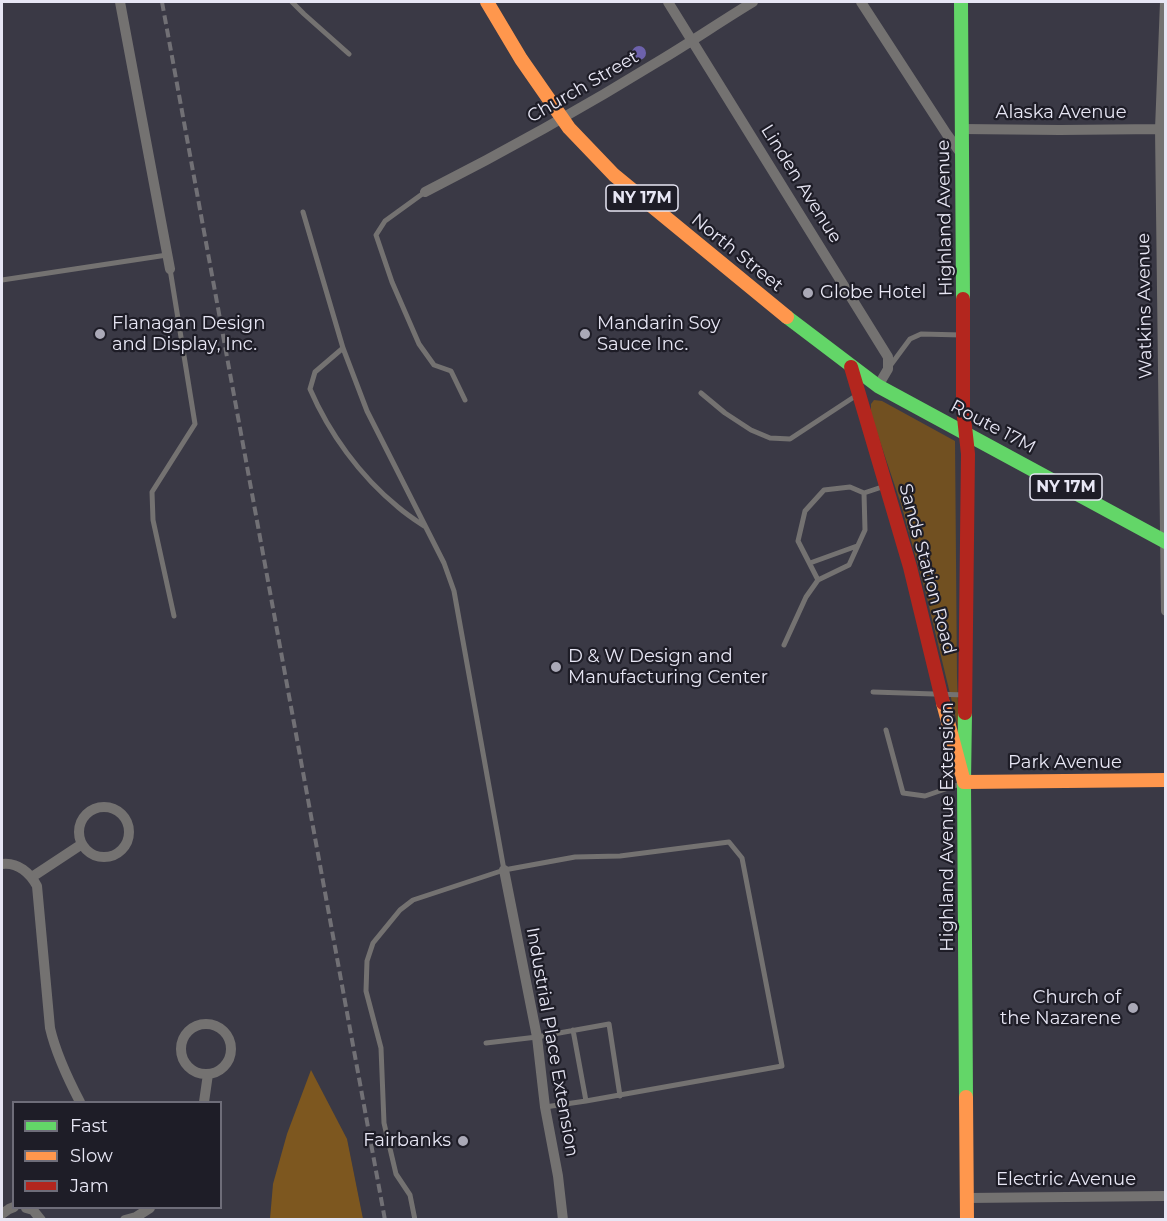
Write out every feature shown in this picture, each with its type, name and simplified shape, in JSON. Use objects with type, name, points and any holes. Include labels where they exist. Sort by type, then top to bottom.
[{"type":"street","points":[[120,2],[170,269]]},
{"type":"street","name":"North Street","points":[[487,2],[520,59],[562,119],[614,176],[838,357]]},
{"type":"street","name":"Linden Avenue","points":[[668,2],[875,334],[888,357],[888,369]]},
{"type":"street","name":"Church Street","points":[[425,192],[489,160],[562,119],[753,2]]},
{"type":"street","points":[[861,2],[962,155]]},
{"type":"street","name":"Highland Avenue","points":[[961,2],[965,434]]},
{"type":"street","name":"Watkins Avenue","points":[[1165,2],[1160,129],[1166,611]]},
{"type":"street","name":"Alaska Avenue","points":[[962,129],[1160,129]]},
{"type":"street","name":"Route 17M","points":[[838,357],[878,386],[1165,542]]},
{"type":"street","name":"Sands Station Road","points":[[851,367],[918,595],[964,783]]},
{"type":"street","points":[[878,386],[888,369]]},
{"type":"street","name":"Highland Avenue Extension","points":[[965,434],[968,454],[964,783],[968,1220]]},
{"type":"street","name":"Park Avenue","points":[[964,783],[1166,780]]},
{"type":"street","points":[[109,808],[116,811],[127,823],[127,840],[118,853],[102,857],[87,851],[82,844],[79,829],[86,815],[93,810],[109,808]]},
{"type":"street","points":[[32,877],[82,844]]},
{"type":"street","points":[[2,864],[17,866],[32,877],[37,886],[52,1040],[79,1101]]},
{"type":"street","name":"Industrial Place Extension","points":[[504,870],[537,1036],[545,1107],[558,1176],[563,1220]]},
{"type":"street","points":[[203,1025],[218,1028],[228,1039],[230,1047],[227,1062],[222,1068],[208,1074],[192,1070],[185,1064],[181,1048],[188,1032],[203,1025]]},
{"type":"street","points":[[204,1101],[208,1074]]},
{"type":"street","name":"Electric Avenue","points":[[968,1198],[983,1196],[1166,1196]]},
{"type":"street","points":[[30,1209],[41,1220]]},
{"type":"street","points":[[124,1220],[135,1214]]},
{"type":"lane","points":[[292,2],[348,54]]},
{"type":"lane","points":[[425,192],[385,221],[376,235],[392,282],[419,344],[434,365],[451,371],[465,400]]},
{"type":"lane","points":[[303,212],[343,348],[367,411],[444,562],[454,591],[504,870]]},
{"type":"lane","points":[[2,280],[166,255]]},
{"type":"lane","points":[[170,269],[195,424],[152,492],[153,520],[174,616]]},
{"type":"lane","points":[[888,369],[910,339],[921,334],[964,335]]},
{"type":"lane","points":[[343,348],[315,372],[310,388],[320,412],[333,434],[363,472],[397,507],[426,527]]},
{"type":"lane","points":[[701,393],[725,413],[751,430],[770,438],[790,439],[858,394]]},
{"type":"lane","points":[[819,580],[798,541],[805,511],[824,490],[850,487],[864,493],[887,486]]},
{"type":"lane","points":[[784,645],[806,597],[819,580],[849,565],[865,530],[864,493]]},
{"type":"lane","points":[[810,562],[858,546]]},
{"type":"lane","points":[[873,692],[966,695]]},
{"type":"lane","points":[[886,730],[903,793],[925,796],[964,783]]},
{"type":"lane","points":[[415,1220],[410,1195],[396,1174],[384,1123],[381,1048],[366,991],[367,961],[373,943],[400,910],[413,900],[504,870],[575,857],[620,855],[729,842],[742,858],[782,1066],[545,1107]]},
{"type":"lane","points":[[486,1043],[609,1024],[620,1095]]},
{"type":"lane","points":[[573,1030],[586,1101]]},
{"type":"shaded area","points":[[636,46],[642,46],[646,53],[642,60],[636,60],[632,56],[632,50]]},
{"type":"shaded area","points":[[874,400],[882,401],[955,441],[959,731],[926,594],[901,504],[871,415],[871,404]]},
{"type":"shaded area","points":[[311,1070],[347,1139],[363,1219],[270,1219],[273,1184],[287,1134]]},
{"type":"railway","points":[[162,2],[385,1220]]},
{"type":"traffic: fast","points":[[961,2],[963,299]]},
{"type":"traffic: fast","points":[[787,317],[878,386],[1166,542]]},
{"type":"traffic: fast","points":[[965,713],[966,1097]]},
{"type":"traffic: slow","points":[[487,2],[521,59],[569,128],[614,175],[787,317]]},
{"type":"traffic: slow","points":[[943,703],[964,782],[1166,780]]},
{"type":"traffic: slow","points":[[966,1097],[967,1220]]},
{"type":"traffic: jam","points":[[963,299],[963,408],[968,454],[965,713]]},
{"type":"traffic: jam","points":[[851,367],[910,567],[943,703]]},
{"type":"place","name":"Globe Hotel","points":[[808,293]]},
{"type":"place","name":"Flanagan Design and Display, Inc.","points":[[100,334]]},
{"type":"place","name":"Mandarin Soy Sauce Inc.","points":[[585,334]]},
{"type":"place","name":"D & W Design and Manufacturing Center","points":[[556,667]]},
{"type":"place","name":"Church of the Nazarene","points":[[1133,1008]]},
{"type":"place","name":"Fairbanks","points":[[463,1141]]}]
